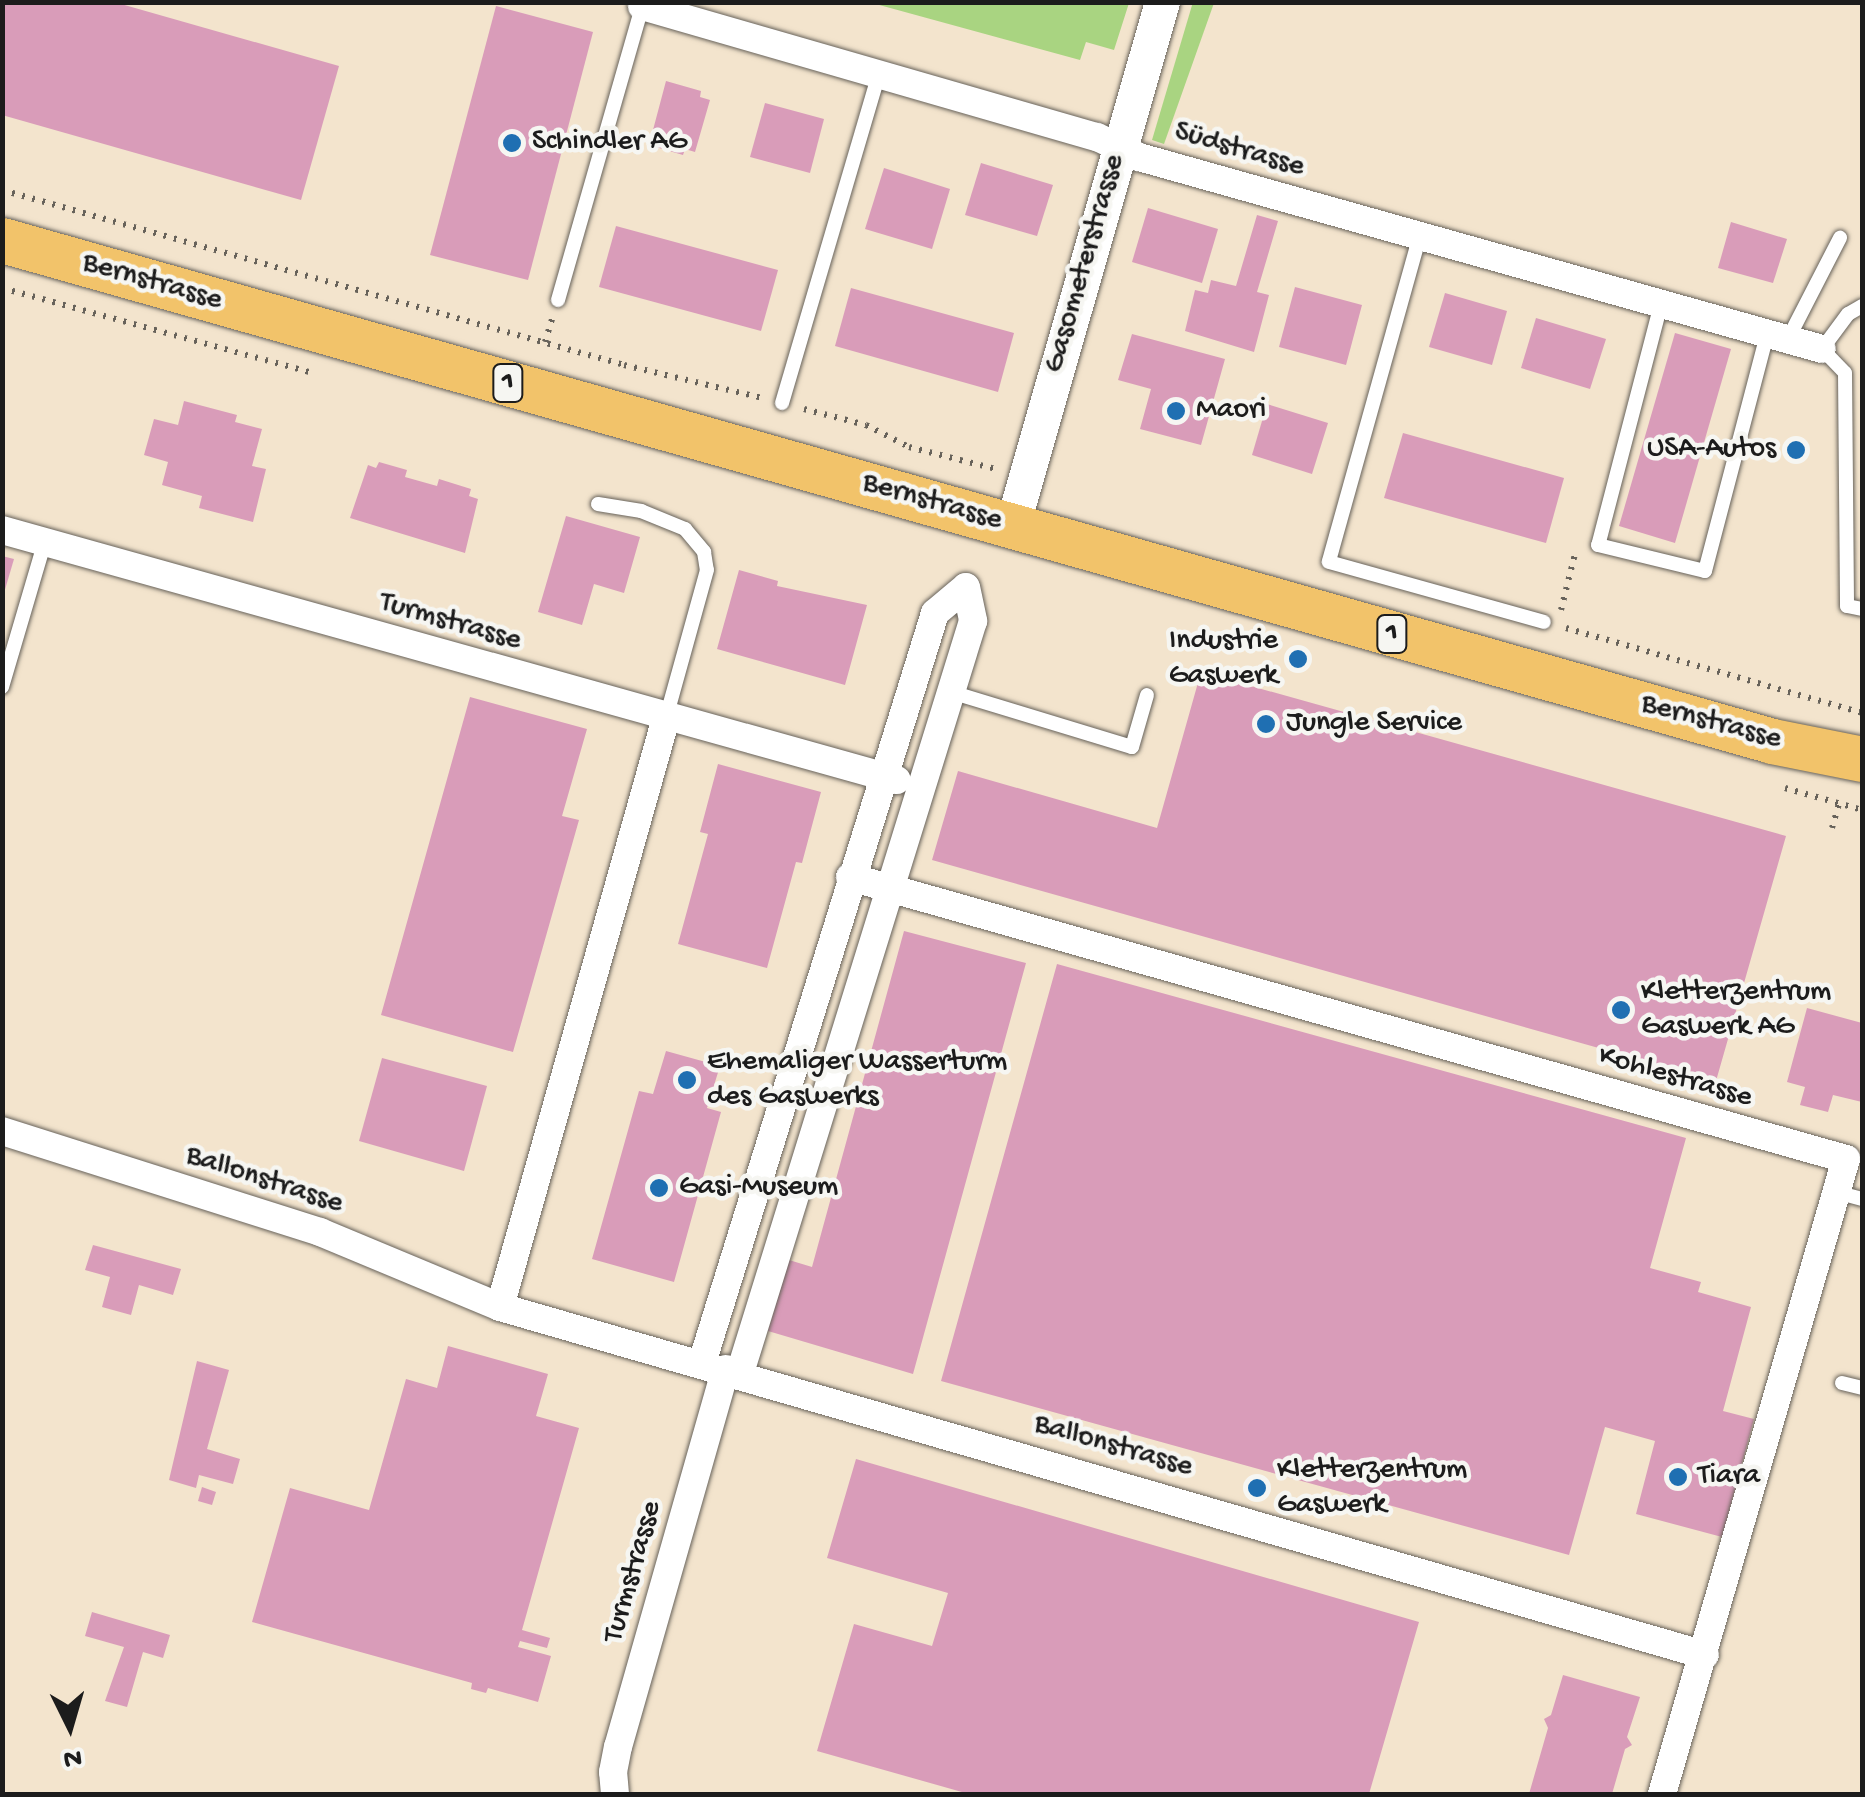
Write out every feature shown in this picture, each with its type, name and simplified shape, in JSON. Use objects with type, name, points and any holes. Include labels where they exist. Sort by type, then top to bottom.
[{"type":"main road","name":"Bernstrasse","points":[[2,240],[1772,741],[1862,759]]},
{"type":"street","name":"Gasometerstrasse","points":[[1012,526],[1162,2]]},
{"type":"street","name":"Südstrasse","points":[[642,4],[1119,147],[1822,350]]},
{"type":"street","name":"Turmstrasse","points":[[2,530],[921,786]]},
{"type":"street","name":"Turmstrasse","points":[[615,1794],[613,1772],[618,1746],[723,1368],[850,877],[935,613],[966,586],[972,621],[951,692],[888,889],[723,1368]]},
{"type":"street","points":[[500,1307],[666,718]]},
{"type":"street","points":[[1772,741],[1862,770]]},
{"type":"street","name":"Kohlestrasse","points":[[850,877],[1846,1159],[1849,1196],[1662,1794]]},
{"type":"street","name":"Ballonstrasse","points":[[2,1131],[320,1232],[500,1307],[723,1368],[1705,1655]]},
{"type":"lane","points":[[558,300],[642,4]]},
{"type":"lane","points":[[782,403],[878,76]]},
{"type":"lane","points":[[1420,235],[1330,562],[1551,624]]},
{"type":"lane","points":[[1661,304],[1598,545],[1705,571],[1778,337],[1840,238]]},
{"type":"lane","points":[[1862,306],[1848,314],[1822,350],[1845,373],[1847,606],[1862,610]]},
{"type":"lane","points":[[598,504],[641,511],[684,529],[704,552],[706,570],[666,718]]},
{"type":"lane","points":[[2,687],[45,542]]},
{"type":"lane","points":[[951,692],[1132,746],[1147,694]]},
{"type":"lane","points":[[1842,1383],[1862,1388]]},
{"type":"path","points":[[2,190],[624,364],[866,425],[909,447],[1026,477]]},
{"type":"path","points":[[1598,545],[1576,548],[1551,624],[1862,713]]},
{"type":"path","points":[[1832,828],[1839,803]]},
{"type":"green space","points":[[1129,2],[1114,50],[1086,42],[1080,60],[872,3]]},
{"type":"green space","points":[[1193,2],[1214,3],[1164,144],[1152,140]]},
{"type":"building","points":[[2,2],[114,2],[339,66],[301,200],[2,115]]},
{"type":"building","name":"Schindler AG","points":[[496,6],[593,32],[528,280],[430,255]]},
{"type":"building","points":[[666,81],[701,91],[700,97],[710,100],[695,152],[685,149],[683,155],[649,145]]},
{"type":"building","points":[[765,103],[824,119],[810,173],[750,157]]},
{"type":"building","points":[[981,163],[1053,185],[1037,236],[965,215]]},
{"type":"building","points":[[884,168],[950,189],[932,249],[865,229]]},
{"type":"building","points":[[1148,208],[1218,229],[1202,283],[1132,262]]},
{"type":"building","points":[[1257,215],[1278,221],[1257,292],[1269,295],[1254,352],[1185,331],[1195,290],[1208,293],[1211,280],[1236,286]]},
{"type":"building","points":[[1731,222],[1787,239],[1773,283],[1718,268]]},
{"type":"building","points":[[616,226],[778,270],[761,331],[599,287]]},
{"type":"building","points":[[1295,287],[1362,305],[1346,365],[1279,347]]},
{"type":"building","points":[[851,288],[1014,333],[998,392],[835,346]]},
{"type":"building","points":[[1445,293],[1507,311],[1492,365],[1429,347]]},
{"type":"building","points":[[1536,318],[1606,339],[1590,389],[1521,368]]},
{"type":"building","points":[[1675,333],[1731,349],[1675,543],[1619,526]]},
{"type":"building","points":[[1132,334],[1225,359],[1201,445],[1140,429],[1151,389],[1118,380]]},
{"type":"building","points":[[184,401],[237,415],[235,422],[262,429],[252,466],[266,469],[253,522],[199,508],[202,496],[162,485],[168,462],[144,455],[154,419],[178,425]]},
{"type":"building","points":[[1267,404],[1328,423],[1312,474],[1252,455]]},
{"type":"building","points":[[1403,433],[1564,478],[1546,543],[1384,498]]},
{"type":"building","points":[[379,462],[407,470],[405,477],[437,486],[439,479],[471,489],[469,496],[478,499],[465,553],[350,518],[368,465],[376,468]]},
{"type":"building","points":[[566,516],[640,537],[624,593],[594,584],[582,625],[538,612]]},
{"type":"building","points":[[2,556],[14,559],[4,593],[2,593]]},
{"type":"building","points":[[739,570],[778,581],[777,586],[867,605],[845,685],[717,649]]},
{"type":"building","points":[[1201,672],[1786,836],[1716,1081],[932,860],[958,771],[1157,828]]},
{"type":"building","points":[[470,697],[587,729],[562,816],[579,820],[513,1052],[381,1015]]},
{"type":"building","points":[[718,764],[821,792],[802,863],[796,862],[767,968],[678,944],[708,834],[700,832]]},
{"type":"building","points":[[904,931],[1026,963],[913,1374],[768,1331],[789,1260],[812,1267]]},
{"type":"building","points":[[1057,964],[1686,1138],[1650,1268],[1701,1282],[1698,1292],[1751,1307],[1723,1411],[1754,1419],[1722,1537],[1636,1514],[1655,1441],[1605,1427],[1569,1555],[941,1381]]},
{"type":"building","points":[[1807,1008],[1862,1023],[1862,1102],[1833,1095],[1828,1112],[1800,1105],[1805,1087],[1787,1082]]},
{"type":"building","points":[[666,1051],[720,1066],[707,1108],[721,1112],[674,1282],[592,1259],[639,1091],[653,1094]]},
{"type":"building","points":[[382,1058],[487,1086],[464,1171],[359,1141]]},
{"type":"building","points":[[93,1245],[181,1269],[173,1295],[139,1285],[131,1315],[102,1307],[110,1277],[85,1270]]},
{"type":"building","points":[[448,1346],[548,1374],[536,1416],[579,1428],[522,1630],[550,1638],[547,1648],[520,1641],[518,1647],[551,1656],[538,1702],[488,1688],[486,1693],[471,1689],[472,1683],[252,1622],[290,1488],[369,1510],[406,1379],[437,1388]]},
{"type":"building","points":[[197,1361],[229,1370],[207,1449],[240,1459],[233,1484],[199,1475],[196,1488],[169,1480]]},
{"type":"building","points":[[856,1459],[1419,1622],[1369,1794],[969,1794],[817,1751],[854,1624],[932,1646],[948,1593],[827,1558]]},
{"type":"building","points":[[202,1487],[216,1492],[212,1505],[198,1501]]},
{"type":"building","points":[[92,1612],[170,1635],[163,1658],[143,1652],[127,1707],[105,1701],[124,1647],[85,1636]]},
{"type":"building","points":[[1563,1675],[1640,1697],[1627,1737],[1632,1745],[1625,1749],[1612,1794],[1529,1794],[1548,1728],[1544,1719],[1551,1715]]},
{"type":"place","name":"Schindler AG","points":[[512,143]]},
{"type":"place","name":"Maori","points":[[1176,411]]},
{"type":"place","name":"USA-Autos","points":[[1796,450]]},
{"type":"place","name":"Industrie Gaswerk","points":[[1298,659]]},
{"type":"place","name":"Jungle Service","points":[[1266,724]]},
{"type":"place","name":"Kletterzentrum Gaswerk AG","points":[[1621,1010]]},
{"type":"place","name":"Ehemaliger Wasserturm des Gaswerks","points":[[687,1080]]},
{"type":"place","name":"Gasi-Museum","points":[[659,1188]]},
{"type":"place","name":"Tiara","points":[[1678,1477]]},
{"type":"place","name":"Kletterzentrum Gaswerk","points":[[1257,1488]]}]
